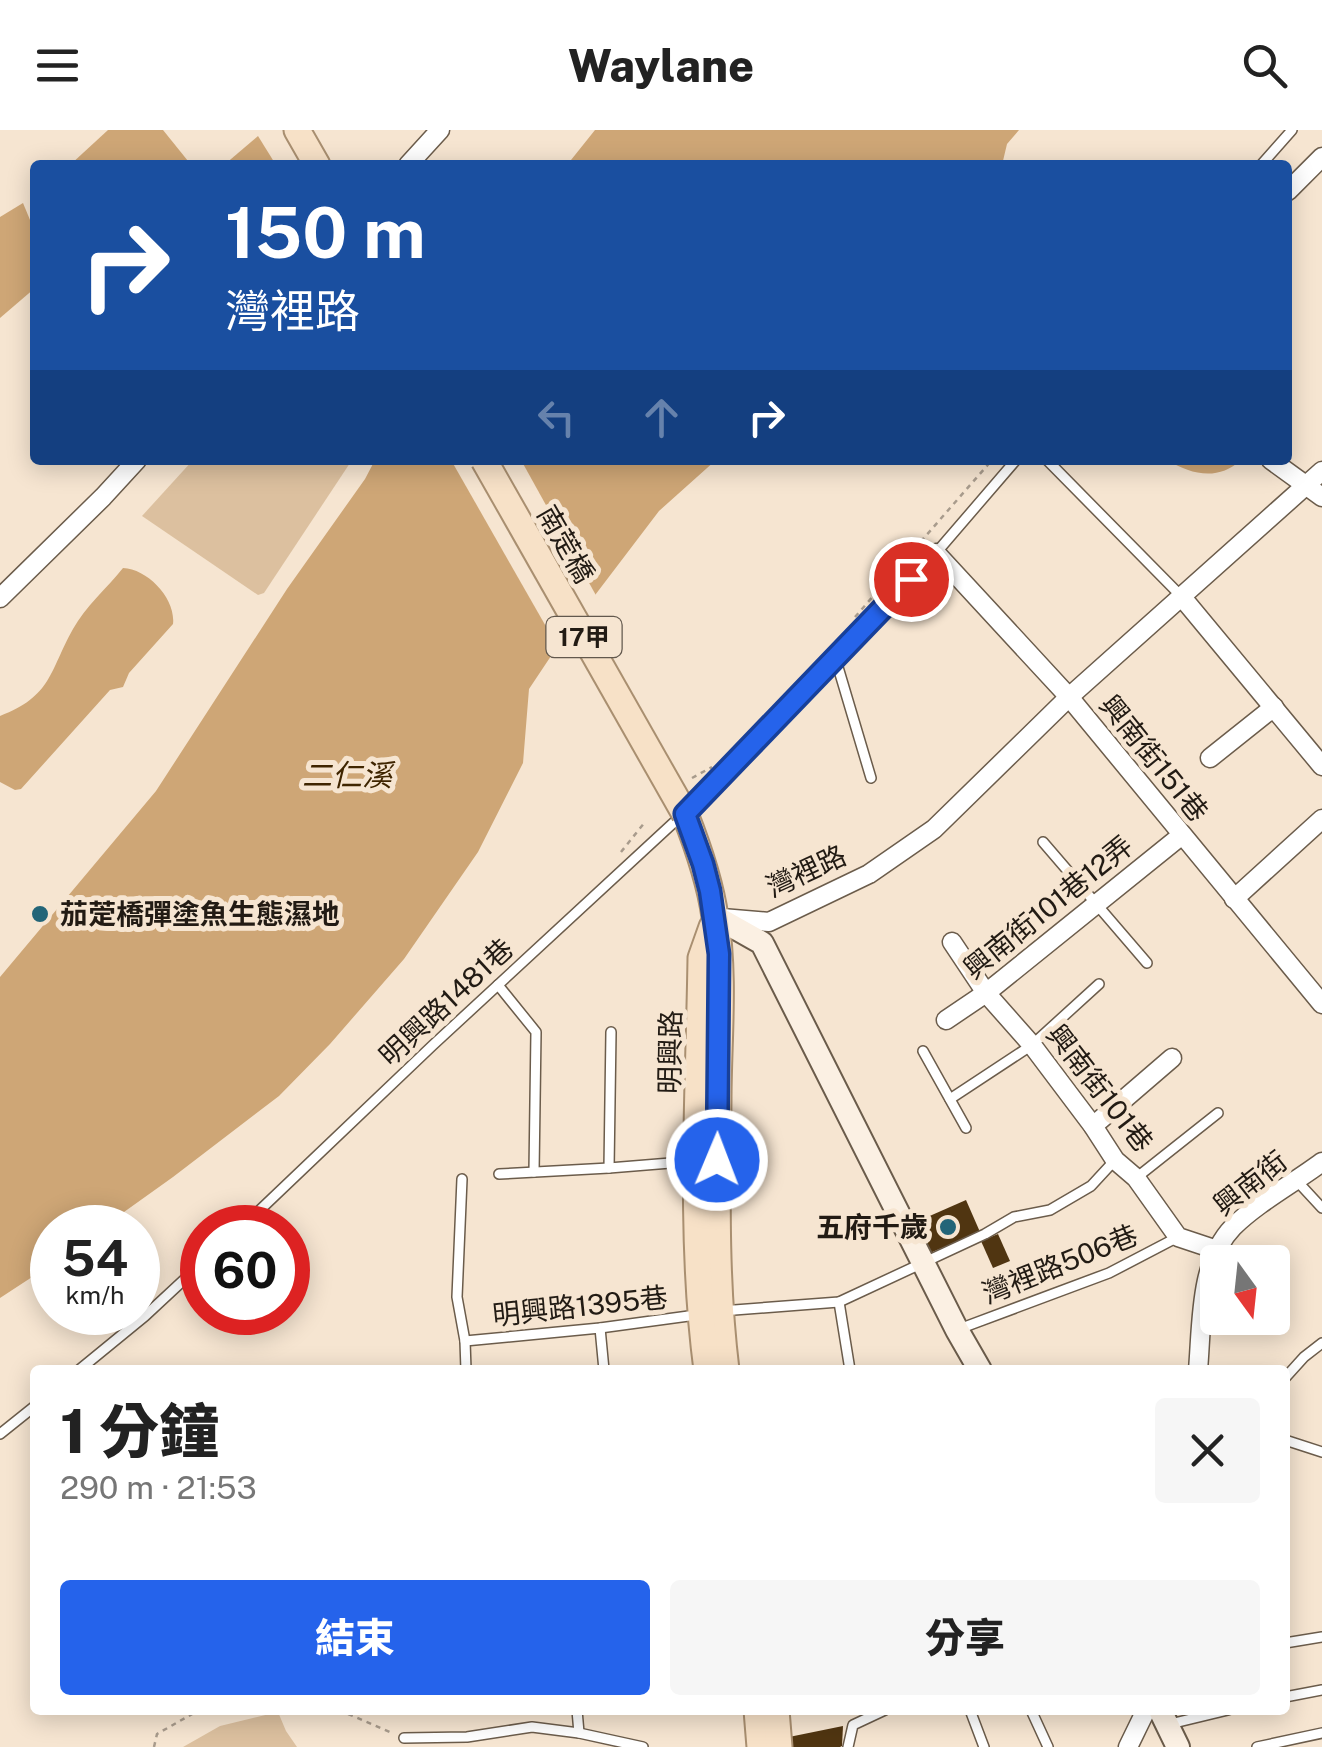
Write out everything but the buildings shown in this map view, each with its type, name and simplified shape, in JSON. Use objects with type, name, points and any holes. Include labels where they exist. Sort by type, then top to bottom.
[{"type":"main road","points":[[297,130],[313,160]]},
{"type":"main road","name":"南萣橋","points":[[487,465],[685,814]]},
{"type":"main road","name":"明興路","points":[[685,814],[716,917],[719,954],[717,1160],[707,1365]]},
{"type":"main road","name":"明興路","points":[[716,917],[702,958],[697,1160],[709,1313],[725,1365]]},
{"type":"main road","points":[[757,1715],[760,1747]]},
{"type":"main road","points":[[776,1715],[779,1747]]},
{"type":"street","points":[[413,160],[440,130]]},
{"type":"street","points":[[1292,187],[1322,156]]},
{"type":"street","points":[[0,598],[132,465]]},
{"type":"street","points":[[1278,465],[1322,497]]},
{"type":"street","points":[[1305,485],[1322,471]]},
{"type":"street","name":"灣裡路","points":[[716,917],[769,922],[868,874],[934,829],[1069,698],[1305,485]]},
{"type":"street","name":"興南街151巷","points":[[936,553],[1069,698],[1322,1004]]},
{"type":"street","points":[[1181,596],[1322,766]]},
{"type":"street","points":[[1210,758],[1274,707]]},
{"type":"street","points":[[1234,898],[1322,819]]},
{"type":"street","name":"興南街101巷12弄","points":[[946,1020],[1182,835]]},
{"type":"street","name":"灣裡路","points":[[716,917],[762,944],[977,1365]]},
{"type":"street","name":"興南街101巷","points":[[952,942],[986,992],[1032,1046],[1115,1160],[1136,1178],[1178,1237]]},
{"type":"street","points":[[1092,1126],[1172,1058]]},
{"type":"street","name":"興南街","points":[[1220,1245],[1236,1224],[1322,1162]]},
{"type":"street","points":[[1178,1237],[1202,1245]]},
{"type":"street","name":"興南街","points":[[1199,1365],[1202,1335]]},
{"type":"street","points":[[1128,1747],[1144,1715]]},
{"type":"street","points":[[1164,1717],[1178,1747]]},
{"type":"lane","points":[[1265,160],[1292,130]]},
{"type":"lane","points":[[685,814],[936,553],[1012,465]]},
{"type":"lane","points":[[1051,465],[1181,596]]},
{"type":"lane","points":[[835,657],[871,778]]},
{"type":"lane","name":"明興路1481巷","points":[[266,1205],[685,814]]},
{"type":"lane","points":[[1043,842],[1147,963]]},
{"type":"lane","points":[[950,1099],[1032,1046],[1099,984]]},
{"type":"lane","points":[[498,985],[536,1032],[534,1172]]},
{"type":"lane","points":[[610,1168],[611,1032]]},
{"type":"lane","points":[[923,1051],[966,1128]]},
{"type":"lane","points":[[1136,1178],[1218,1113]]},
{"type":"lane","points":[[499,1174],[697,1160]]},
{"type":"lane","points":[[849,1365],[839,1302],[1014,1217],[1050,1210],[1091,1186],[1115,1160]]},
{"type":"lane","points":[[462,1179],[457,1297],[466,1341],[466,1365]]},
{"type":"lane","points":[[1297,1181],[1322,1208]]},
{"type":"lane","name":"灣裡路506巷","points":[[957,1330],[1110,1272],[1178,1237]]},
{"type":"lane","points":[[84,1365],[180,1283]]},
{"type":"lane","name":"明興路1395巷","points":[[466,1341],[839,1302]]},
{"type":"lane","points":[[600,1328],[604,1365]]},
{"type":"lane","points":[[1290,1372],[1322,1343]]},
{"type":"lane","points":[[0,1434],[30,1410]]},
{"type":"lane","points":[[1290,1442],[1322,1452]]},
{"type":"lane","points":[[1290,1642],[1322,1637]]},
{"type":"lane","points":[[1290,1696],[1322,1690]]},
{"type":"lane","points":[[577,1715],[579,1733]]},
{"type":"lane","points":[[848,1747],[853,1725],[874,1715]]},
{"type":"lane","points":[[972,1715],[984,1747]]},
{"type":"lane","points":[[1033,1715],[1048,1747]]},
{"type":"lane","points":[[404,1738],[467,1737],[532,1727],[643,1747]]},
{"type":"lane","points":[[1257,1747],[1322,1733]]},
{"type":"path","points":[[845,628],[988,465]]},
{"type":"path","points":[[692,778],[718,764]]},
{"type":"path","points":[[154,1747],[157,1734],[190,1715]]},
{"type":"path","points":[[350,1715],[404,1738]]},
{"type":"shaded area","points":[[188,465],[349,465],[264,593],[258,595],[142,516]]},
{"type":"shaded area","points":[[279,1715],[297,1747],[183,1747],[220,1726]]},
{"type":"water","points":[[108,130],[163,130],[187,160],[75,160]]},
{"type":"water","points":[[595,130],[1019,130],[1007,144],[1003,160],[571,160]]},
{"type":"water","points":[[258,136],[273,160],[230,160]]},
{"type":"water","points":[[23,203],[30,220],[30,292],[0,318],[0,217]]},
{"type":"water","name":"二仁溪","points":[[372,465],[710,465],[659,511],[529,689],[523,763],[478,852],[404,959],[279,1096],[134,1205],[30,1205],[30,1278],[0,1298],[0,977],[156,791]]},
{"type":"water","points":[[1178,465],[1235,465],[1205,474]]},
{"type":"water","points":[[123,568],[142,574],[158,587],[170,605],[173,624],[129,673],[123,687],[110,690],[21,789],[15,790],[0,782],[0,716],[40,691],[78,621]]},
{"type":"pier","points":[[454,465],[524,465],[598,599],[560,651]]},
{"type":"place","name":"茄萣橋彈塗魚生態濕地","points":[[40,914]]},
{"type":"place","name":"五府千歲","points":[[948,1227]]},
{"type":"route","points":[[717,1160],[716,917],[685,814],[911,579]]}]
